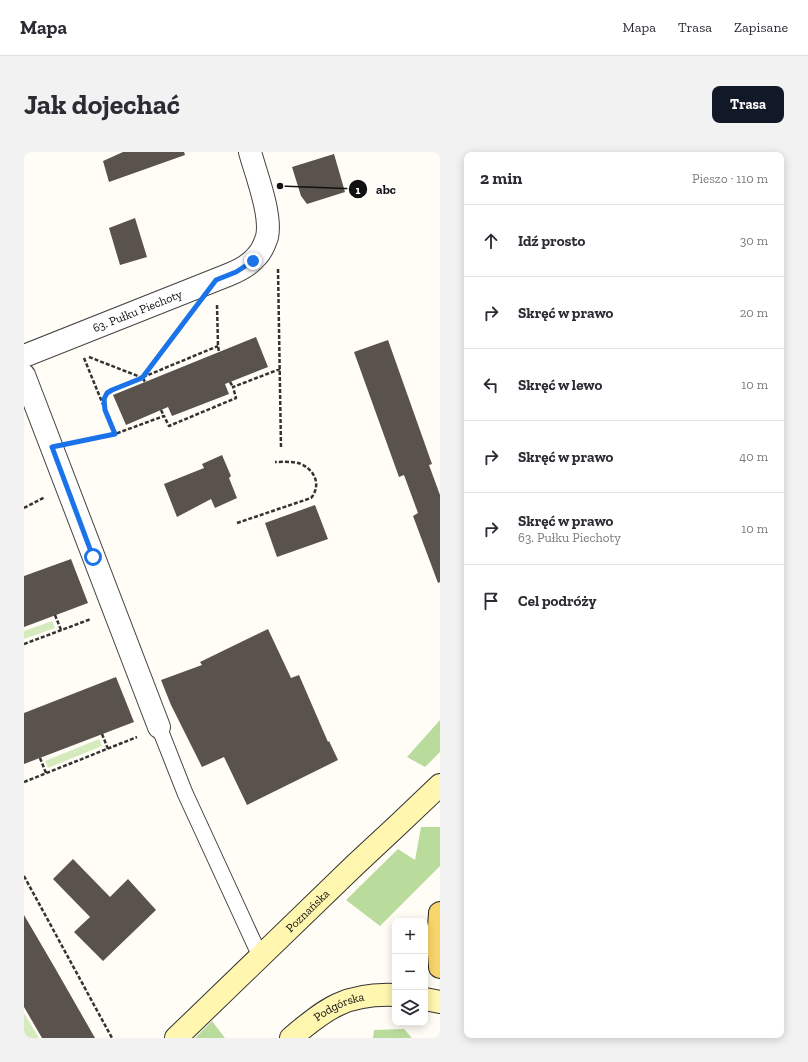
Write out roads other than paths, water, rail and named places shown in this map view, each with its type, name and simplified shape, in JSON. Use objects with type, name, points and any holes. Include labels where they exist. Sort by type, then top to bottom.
[{"type":"main road","points":[[440,913],[438,942],[440,967]]},
{"type":"street","name":"63. Pułku Piechoty","points":[[24,356],[236,272],[253,261],[258,255],[267,237],[268,222],[265,205],[250,152]]},
{"type":"street","points":[[24,375],[159,727]]},
{"type":"street","name":"Poznańska","points":[[176,1038],[440,785]]},
{"type":"street","name":"Podgórska","points":[[291,1038],[325,1011],[343,1002],[361,996],[392,995]]},
{"type":"street","points":[[428,1000],[440,1002]]},
{"type":"lane","points":[[159,727],[185,793],[260,956]]},
{"type":"place","name":"abc","points":[[280,186]]}]
